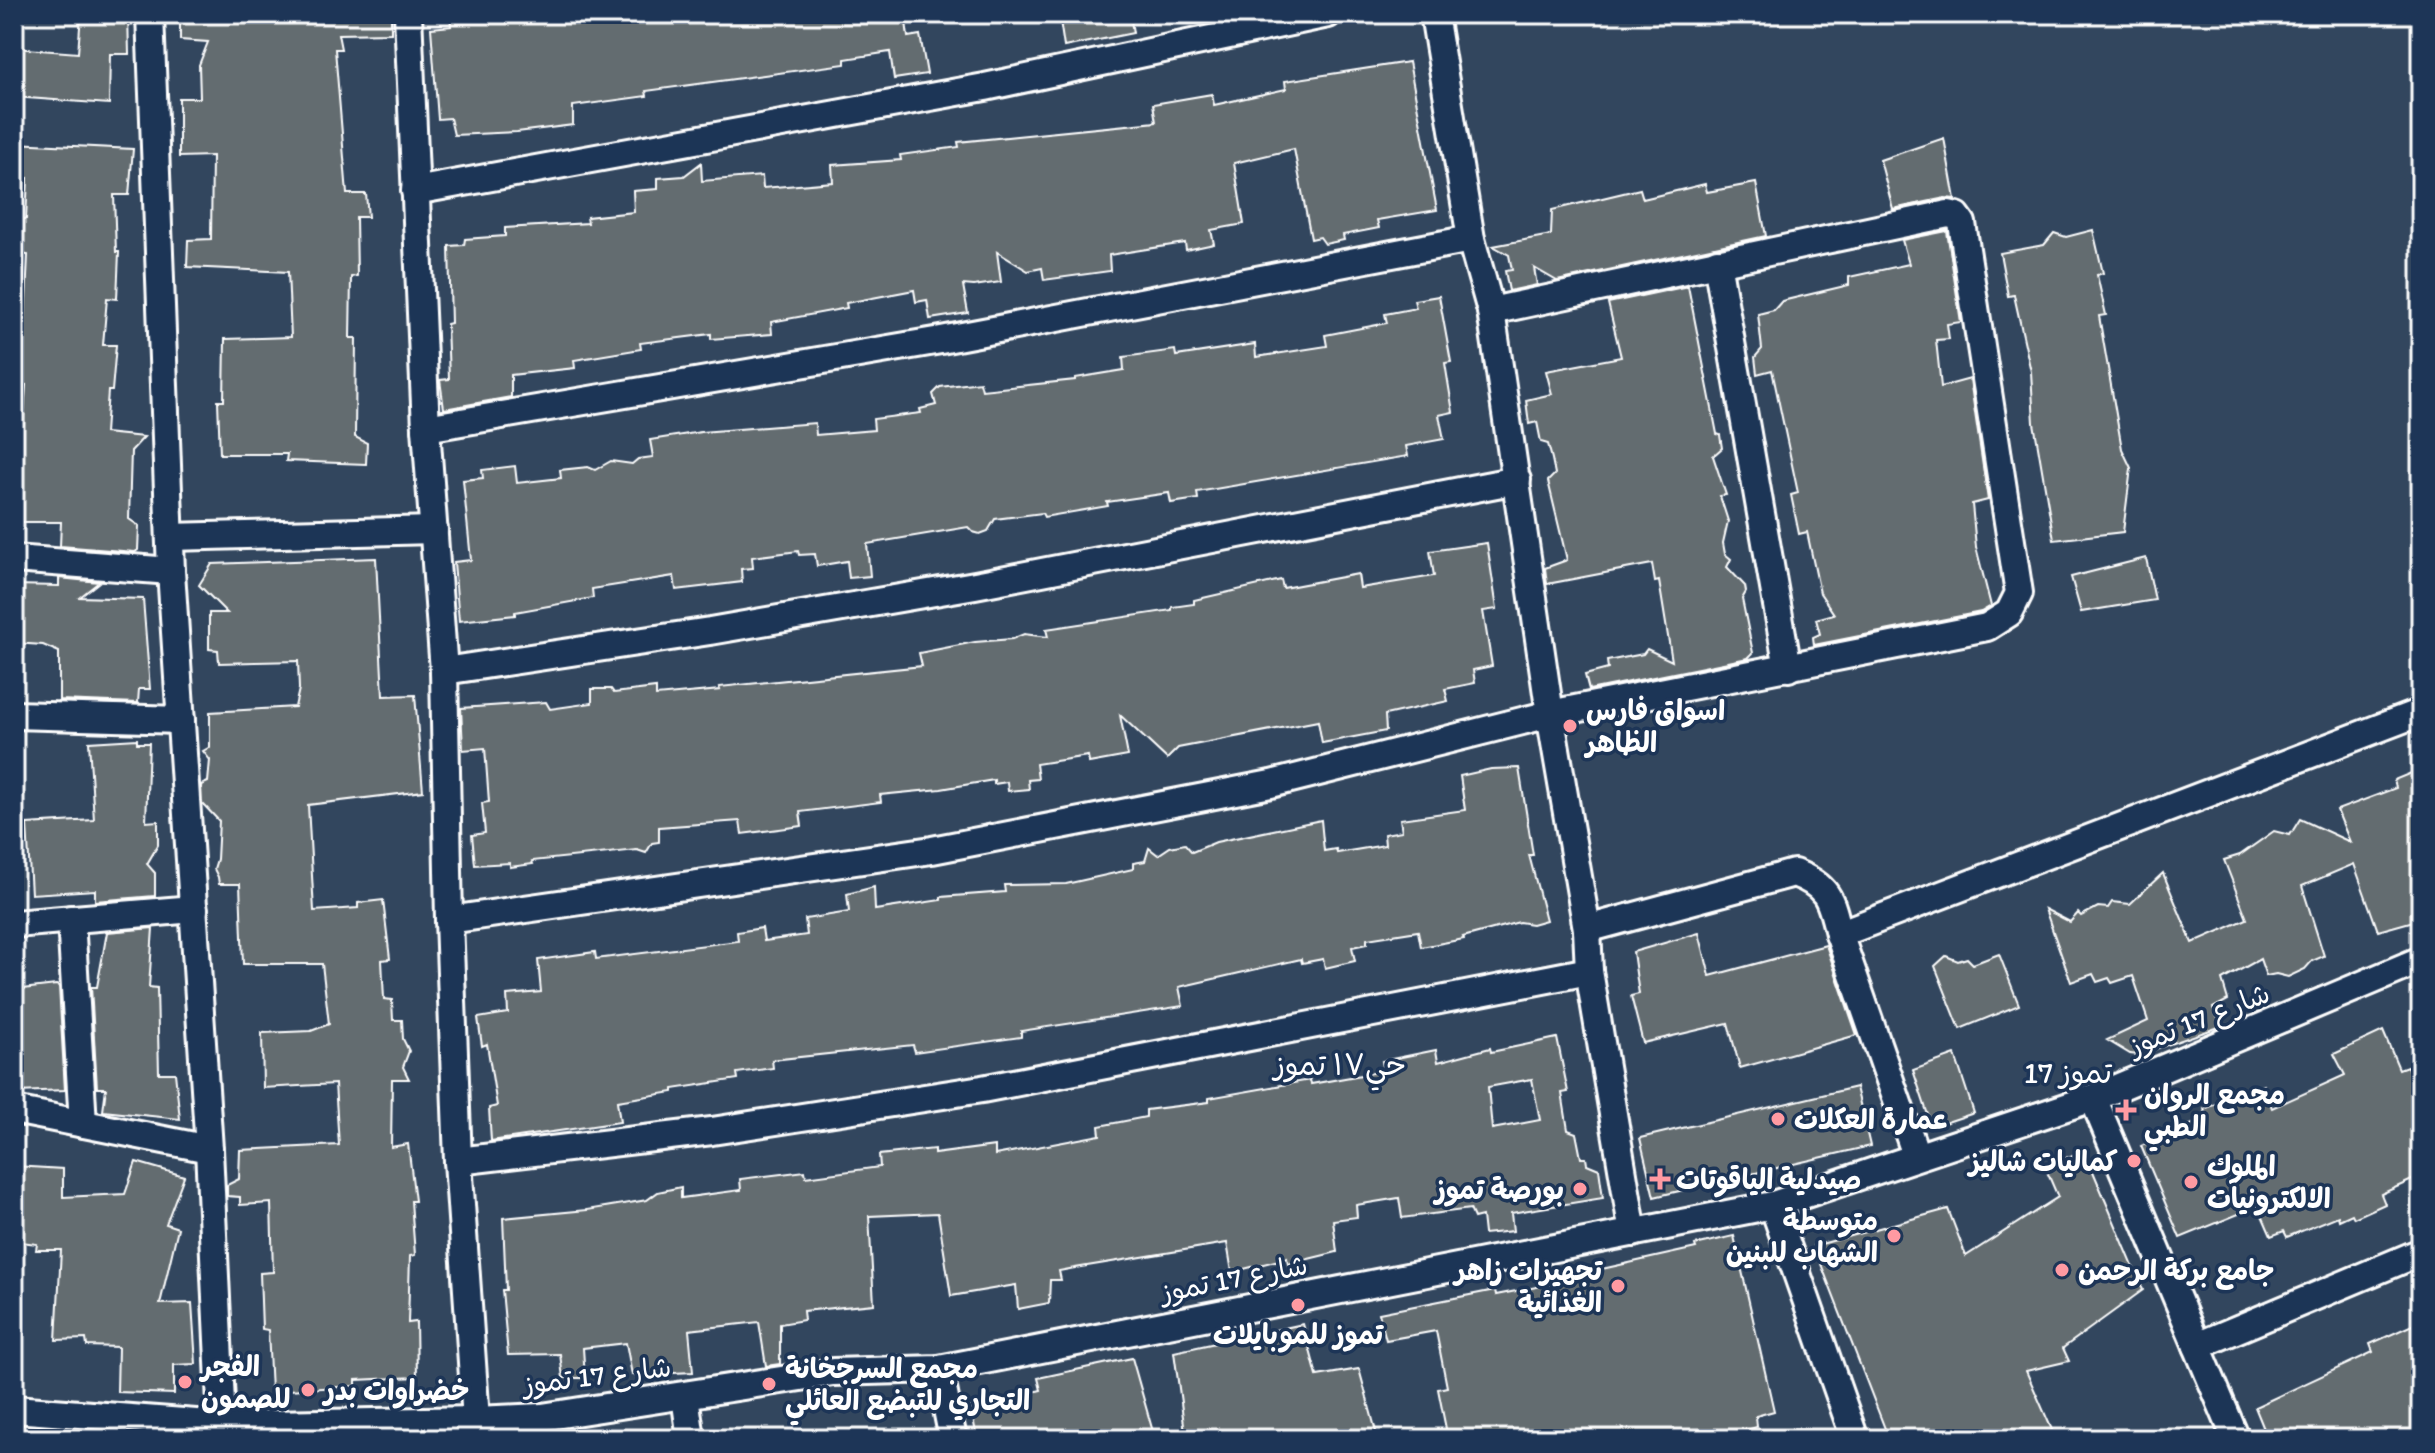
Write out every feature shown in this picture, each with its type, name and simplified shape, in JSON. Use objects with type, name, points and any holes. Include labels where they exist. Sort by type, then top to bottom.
[{"type":"street","points":[[150,14],[171,571],[209,1149],[222,1425]]},
{"type":"street","points":[[408,14],[426,428],[444,671],[458,1161],[476,1420]]},
{"type":"street","points":[[415,191],[985,87],[1328,14]]},
{"type":"street","points":[[1434,14],[1471,239],[1491,311],[1550,714],[1587,929],[1589,971],[1633,1233]]},
{"type":"street","points":[[449,920],[932,850],[1271,784],[1550,714],[1987,627],[2009,613],[2019,593],[1962,223],[1957,216],[1948,214],[1491,311]]},
{"type":"street","points":[[426,428],[941,340],[1471,239]]},
{"type":"street","points":[[1717,262],[1788,668]]},
{"type":"street","points":[[444,671],[710,631],[975,585],[1517,480]]},
{"type":"street","points":[[170,537],[434,530]]},
{"type":"street","points":[[14,559],[171,571]]},
{"type":"street","points":[[1839,934],[2421,712]]},
{"type":"street","points":[[14,715],[181,720]]},
{"type":"street","points":[[1587,929],[1794,873],[1814,880],[1831,898],[1839,934],[1916,1155]]},
{"type":"street","points":[[14,924],[194,909]]},
{"type":"street","points":[[71,919],[83,1124]]},
{"type":"street","name":"شارع 17 تموز","points":[[14,1409],[222,1425],[476,1420],[542,1417],[833,1372],[939,1369],[1773,1205],[2093,1098],[2421,960]]},
{"type":"street","points":[[458,1161],[712,1131],[982,1089],[1589,971]]},
{"type":"street","points":[[2093,1098],[2236,1439]]},
{"type":"street","points":[[14,1110],[209,1149]]},
{"type":"street","points":[[1773,1205],[1855,1439]]},
{"type":"street","points":[[2197,1346],[2421,1252]]},
{"type":"street","points":[[939,1369],[953,1439]]},
{"type":"street","points":[[685,1396],[691,1439]]},
{"type":"building","points":[[81,14],[128,14],[129,54],[110,54],[109,104],[14,97],[14,48],[78,53]]},
{"type":"building","points":[[180,14],[391,14],[391,33],[338,34],[341,49],[335,49],[347,194],[366,194],[368,217],[356,217],[357,276],[351,277],[350,338],[356,338],[355,437],[367,443],[366,464],[286,461],[287,454],[220,454],[218,401],[224,401],[225,339],[291,337],[288,272],[187,267],[188,240],[211,239],[212,156],[179,157],[179,98],[200,98],[199,65],[208,42],[180,40]]},
{"type":"building","points":[[450,14],[905,14],[908,37],[920,35],[927,74],[894,79],[890,52],[845,59],[845,64],[646,91],[647,96],[573,106],[573,125],[454,135],[450,118],[438,119],[431,28],[451,26]]},
{"type":"building","points":[[1059,14],[1130,14],[1133,33],[1064,47]]},
{"type":"building","points":[[1409,62],[1437,210],[1377,220],[1379,228],[1343,235],[1344,240],[1325,244],[1320,237],[1311,239],[1294,149],[1234,163],[1244,224],[1211,230],[1214,244],[1186,250],[1185,243],[1109,255],[1110,271],[1044,280],[1042,268],[1028,271],[997,252],[1001,282],[963,285],[968,313],[930,319],[927,300],[916,302],[914,290],[846,303],[847,308],[771,322],[772,334],[711,339],[711,334],[640,343],[641,349],[574,360],[575,368],[511,375],[511,397],[444,409],[440,380],[449,379],[449,246],[464,245],[465,239],[505,236],[505,228],[588,223],[587,217],[634,212],[633,191],[658,189],[658,178],[684,176],[701,163],[702,181],[762,176],[763,188],[833,182],[832,165],[901,160],[900,155],[959,147],[958,142],[1156,122],[1153,104],[1212,94],[1214,105],[1286,89],[1285,81]]},
{"type":"building","points":[[1944,138],[1955,199],[1945,198],[1893,209],[1880,160]]},
{"type":"building","points":[[14,143],[133,149],[129,195],[114,195],[116,252],[119,252],[117,299],[107,298],[103,345],[116,345],[105,433],[144,437],[131,451],[129,519],[139,526],[138,550],[135,552],[60,546],[61,522],[14,522],[14,426],[23,425],[26,385],[14,384],[14,343],[24,343],[28,255],[14,253],[14,219],[26,219],[28,178],[14,177]]},
{"type":"building","points":[[1756,183],[1766,236],[1557,281],[1534,268],[1537,285],[1509,291],[1505,271],[1512,270],[1509,255],[1493,246],[1551,235],[1552,210],[1640,189],[1643,199],[1705,184],[1707,192]]},
{"type":"building","points":[[2093,230],[2103,273],[2097,275],[2106,315],[2099,316],[2122,449],[2131,468],[2123,532],[2054,540],[2034,423],[2031,372],[2014,295],[2008,296],[2000,253],[2044,245],[2054,233],[2066,237]]},
{"type":"building","points":[[1947,231],[1961,322],[1947,324],[1949,339],[1936,340],[1941,387],[1970,379],[1988,500],[1972,504],[1976,547],[1991,606],[1981,612],[1814,645],[1813,637],[1820,634],[1816,619],[1834,614],[1820,593],[1807,532],[1799,534],[1791,495],[1798,493],[1772,370],[1757,374],[1755,357],[1762,349],[1758,314],[1774,310],[1782,301],[1849,285],[1849,277],[1909,264],[1902,240]]},
{"type":"building","points":[[1688,286],[1722,448],[1713,456],[1726,495],[1720,496],[1728,521],[1723,543],[1725,554],[1731,559],[1727,567],[1745,586],[1742,599],[1753,653],[1748,658],[1589,690],[1585,675],[1608,669],[1607,661],[1643,654],[1647,649],[1672,661],[1659,581],[1655,582],[1652,564],[1547,584],[1545,568],[1567,560],[1548,481],[1555,474],[1552,459],[1548,444],[1541,442],[1537,422],[1529,424],[1526,400],[1552,394],[1546,371],[1621,357],[1608,303]]},
{"type":"building","points":[[1439,296],[1451,362],[1445,363],[1453,412],[1439,415],[1444,439],[1406,446],[1408,456],[1197,492],[1198,499],[1171,503],[1169,493],[1107,502],[1108,506],[1044,517],[1042,513],[995,519],[988,531],[980,534],[968,527],[867,544],[870,576],[849,578],[847,561],[817,566],[815,554],[799,555],[798,551],[752,557],[753,568],[741,569],[742,582],[676,590],[674,576],[592,589],[593,598],[515,612],[515,615],[459,621],[454,562],[471,560],[463,480],[483,478],[482,470],[515,466],[517,483],[561,478],[560,470],[588,467],[595,470],[611,461],[632,464],[638,459],[653,457],[650,440],[701,432],[815,423],[816,435],[874,430],[873,419],[921,413],[920,409],[936,405],[933,394],[940,387],[980,382],[982,390],[1075,380],[1124,370],[1123,357],[1175,350],[1176,356],[1255,344],[1256,357],[1327,346],[1325,335],[1387,323],[1385,314],[1416,308],[1414,300]]},
{"type":"building","points":[[1487,543],[1497,609],[1483,611],[1492,666],[1473,670],[1475,683],[1445,689],[1448,701],[1385,715],[1386,731],[1322,743],[1318,721],[1178,748],[1167,759],[1120,715],[1128,756],[1089,763],[1088,756],[1036,764],[1038,779],[1028,780],[1029,789],[1008,791],[1007,782],[994,784],[994,780],[880,795],[881,802],[800,812],[802,826],[742,834],[740,821],[659,827],[659,842],[652,843],[646,853],[637,850],[532,861],[533,864],[510,867],[510,863],[475,865],[472,835],[485,833],[482,803],[489,802],[485,748],[463,750],[461,708],[546,702],[550,709],[592,703],[592,689],[611,689],[614,693],[656,688],[656,696],[922,666],[919,653],[975,642],[1012,639],[1024,634],[1048,637],[1046,629],[1172,610],[1172,607],[1194,604],[1194,600],[1281,580],[1283,588],[1358,574],[1360,588],[1434,576],[1430,551]]},
{"type":"building","points":[[376,558],[383,696],[415,695],[423,791],[308,805],[314,911],[358,908],[358,903],[383,900],[390,959],[382,960],[384,999],[392,1000],[393,1020],[402,1020],[403,1039],[409,1051],[403,1067],[409,1079],[392,1079],[391,1147],[408,1144],[415,1201],[411,1201],[415,1255],[410,1256],[408,1323],[416,1322],[417,1377],[356,1380],[356,1386],[271,1391],[268,1330],[262,1329],[260,1273],[273,1272],[271,1203],[240,1205],[240,1197],[227,1196],[227,1185],[239,1179],[240,1150],[339,1145],[335,1084],[263,1088],[262,1033],[311,1031],[329,1024],[322,964],[243,964],[240,884],[219,884],[214,869],[219,821],[202,803],[201,785],[208,782],[210,760],[203,751],[210,747],[210,712],[295,707],[299,689],[298,661],[219,663],[218,650],[209,649],[209,613],[227,613],[199,585],[212,564]]},
{"type":"building","points":[[2146,558],[2155,600],[2081,612],[2071,577]]},
{"type":"building","points":[[59,578],[99,582],[80,597],[143,599],[150,689],[139,689],[138,703],[59,700],[59,652],[43,645],[14,643],[14,585],[59,586]]},
{"type":"building","points":[[137,739],[137,743],[149,743],[146,822],[158,821],[158,845],[147,864],[155,873],[155,896],[95,901],[95,890],[31,894],[27,824],[94,820],[89,742]]},
{"type":"building","points":[[1519,768],[1533,855],[1529,855],[1546,920],[1532,924],[1519,922],[1464,939],[1421,947],[1418,931],[1367,939],[1367,944],[1352,947],[1355,961],[1325,968],[1323,959],[1302,963],[1301,959],[1179,987],[1183,1006],[1021,1031],[1021,1037],[915,1052],[913,1045],[772,1060],[773,1068],[737,1073],[738,1079],[617,1101],[620,1122],[491,1141],[489,1108],[497,1106],[487,1044],[482,1046],[478,1018],[508,1013],[507,995],[541,992],[538,960],[595,952],[596,959],[738,941],[737,932],[762,928],[764,941],[807,935],[805,919],[849,912],[847,894],[874,887],[875,910],[941,900],[941,897],[1005,892],[1004,885],[1066,884],[1133,869],[1133,863],[1145,861],[1149,848],[1158,855],[1170,847],[1185,844],[1192,852],[1216,842],[1321,820],[1324,851],[1336,849],[1337,853],[1385,845],[1384,834],[1402,831],[1400,819],[1465,810],[1460,776],[1491,769]]},
{"type":"building","points":[[2421,769],[2421,919],[2378,931],[2354,864],[2302,886],[2324,956],[2288,977],[2276,974],[2266,976],[2260,959],[2222,980],[2228,1000],[2213,1008],[2222,1026],[2138,1055],[2130,1054],[2107,1040],[2148,1021],[2133,976],[2112,983],[2109,978],[2097,982],[2093,974],[2071,982],[2045,909],[2070,922],[2078,913],[2081,916],[2098,907],[2108,908],[2112,902],[2130,904],[2163,873],[2192,943],[2247,919],[2224,860],[2240,855],[2274,831],[2290,835],[2300,819],[2350,842],[2337,810],[2396,788],[2394,780]]},
{"type":"building","points":[[153,928],[149,987],[157,988],[159,1073],[175,1073],[180,1119],[103,1111],[106,1088],[97,1088],[91,987],[97,987],[107,932]]},
{"type":"building","points":[[1699,933],[1710,976],[1826,945],[1857,1035],[1740,1068],[1728,1023],[1643,1043],[1631,996],[1639,994],[1633,952]]},
{"type":"building","points":[[1999,954],[2019,1005],[1960,1029],[1935,966],[1946,956],[1958,961],[1967,958],[1973,964]]},
{"type":"building","points":[[59,986],[65,1090],[18,1092],[14,1058],[14,990]]},
{"type":"building","points":[[2383,1031],[2399,1069],[2407,1066],[2411,1076],[2421,1071],[2421,1176],[2381,1194],[2385,1204],[2354,1218],[2352,1214],[2339,1220],[2338,1216],[2287,1237],[2284,1231],[2271,1236],[2258,1206],[2180,1238],[2141,1146],[2207,1118],[2204,1109],[2263,1085],[2272,1108],[2345,1075],[2334,1054]]},
{"type":"building","points":[[1557,1038],[1568,1092],[1562,1093],[1568,1130],[1576,1133],[1581,1158],[1586,1158],[1587,1164],[1599,1169],[1603,1198],[1511,1213],[1513,1231],[1484,1234],[1482,1216],[1474,1218],[1470,1209],[1402,1218],[1399,1198],[1356,1205],[1357,1217],[1333,1220],[1337,1252],[1288,1264],[1287,1258],[1232,1272],[1227,1243],[1075,1268],[1059,1271],[1061,1280],[1050,1280],[1049,1303],[1018,1309],[1016,1285],[951,1296],[938,1213],[869,1216],[874,1304],[803,1311],[804,1320],[780,1324],[780,1364],[766,1366],[759,1322],[689,1330],[693,1372],[632,1375],[626,1343],[583,1348],[585,1378],[563,1378],[560,1354],[508,1355],[502,1290],[506,1290],[503,1218],[587,1210],[647,1200],[658,1192],[681,1187],[681,1198],[741,1190],[740,1179],[805,1171],[806,1177],[880,1167],[879,1155],[934,1149],[934,1154],[995,1146],[995,1155],[1100,1135],[1099,1126],[1146,1117],[1146,1110],[1209,1102],[1209,1098],[1310,1080],[1311,1084],[1384,1071],[1382,1061],[1436,1050],[1438,1062],[1490,1048],[1491,1052]],"holes":[[[1532,1079],[1540,1120],[1492,1129],[1488,1087]]]},
{"type":"building","points":[[1955,1055],[1974,1113],[1932,1127],[1913,1070]]},
{"type":"building","points":[[1856,1087],[1870,1146],[1654,1197],[1640,1138]]},
{"type":"building","points":[[2084,1150],[2143,1290],[2063,1348],[2069,1361],[2026,1371],[2056,1439],[1889,1439],[1814,1246],[1948,1209],[1966,1256],[2058,1197],[2045,1167]]},
{"type":"building","points":[[136,1162],[184,1176],[166,1224],[178,1228],[160,1304],[192,1303],[196,1364],[174,1365],[174,1394],[117,1392],[118,1347],[87,1346],[86,1339],[56,1340],[61,1250],[36,1250],[37,1244],[14,1241],[14,1166],[63,1169],[63,1197],[125,1194]]},
{"type":"building","points":[[1734,1236],[1774,1411],[1756,1416],[1757,1427],[1743,1431],[1744,1439],[1710,1439],[1709,1433],[1688,1439],[1448,1439],[1438,1389],[1447,1387],[1436,1331],[1386,1340],[1379,1313],[1495,1290],[1496,1295],[1567,1281],[1566,1277],[1696,1248],[1695,1245]]},
{"type":"building","points":[[2421,1321],[2421,1439],[2268,1439],[2255,1407],[2373,1352],[2370,1344]]},
{"type":"building","points":[[1303,1324],[1317,1376],[1359,1369],[1378,1439],[1328,1439],[1327,1435],[1290,1439],[1186,1439],[1174,1352]]},
{"type":"building","points":[[1132,1358],[1155,1439],[977,1439],[971,1407],[1041,1390],[1038,1378]]},
{"type":"place","name":"اسواق فارس الظاهر","points":[[1570,726]]},
{"type":"place","name":"مجمع الروان الطبي","points":[[2126,1110]]},
{"type":"place","name":"عمارة العكلات","points":[[1778,1119]]},
{"type":"place","name":"كماليات شاليز","points":[[2134,1161]]},
{"type":"place","name":"صيدلية الياقوتات","points":[[1660,1179]]},
{"type":"place","name":"الملوك الالكترونيات","points":[[2191,1182]]},
{"type":"place","name":"بورصة تموز","points":[[1580,1189]]},
{"type":"place","name":"متوسطة الشهاب للبنين","points":[[1894,1236]]},
{"type":"place","name":"جامع بركة الرحمن","points":[[2062,1270]]},
{"type":"place","name":"تجهيزات زاهر الغذائية","points":[[1618,1286]]},
{"type":"place","name":"تموز للموبايلات","points":[[1298,1305]]},
{"type":"place","name":"الفجر للصمون","points":[[185,1382]]},
{"type":"place","name":"مجمع السرجخانة التجاري للتبضع العائلي","points":[[769,1384]]},
{"type":"place","name":"خضراوات بدر","points":[[308,1390]]},
{"type":"district","name":"حي۱۷ تموز","points":[[1340,1064]]},
{"type":"district","name":"17 تموز","points":[[2068,1072]]}]
